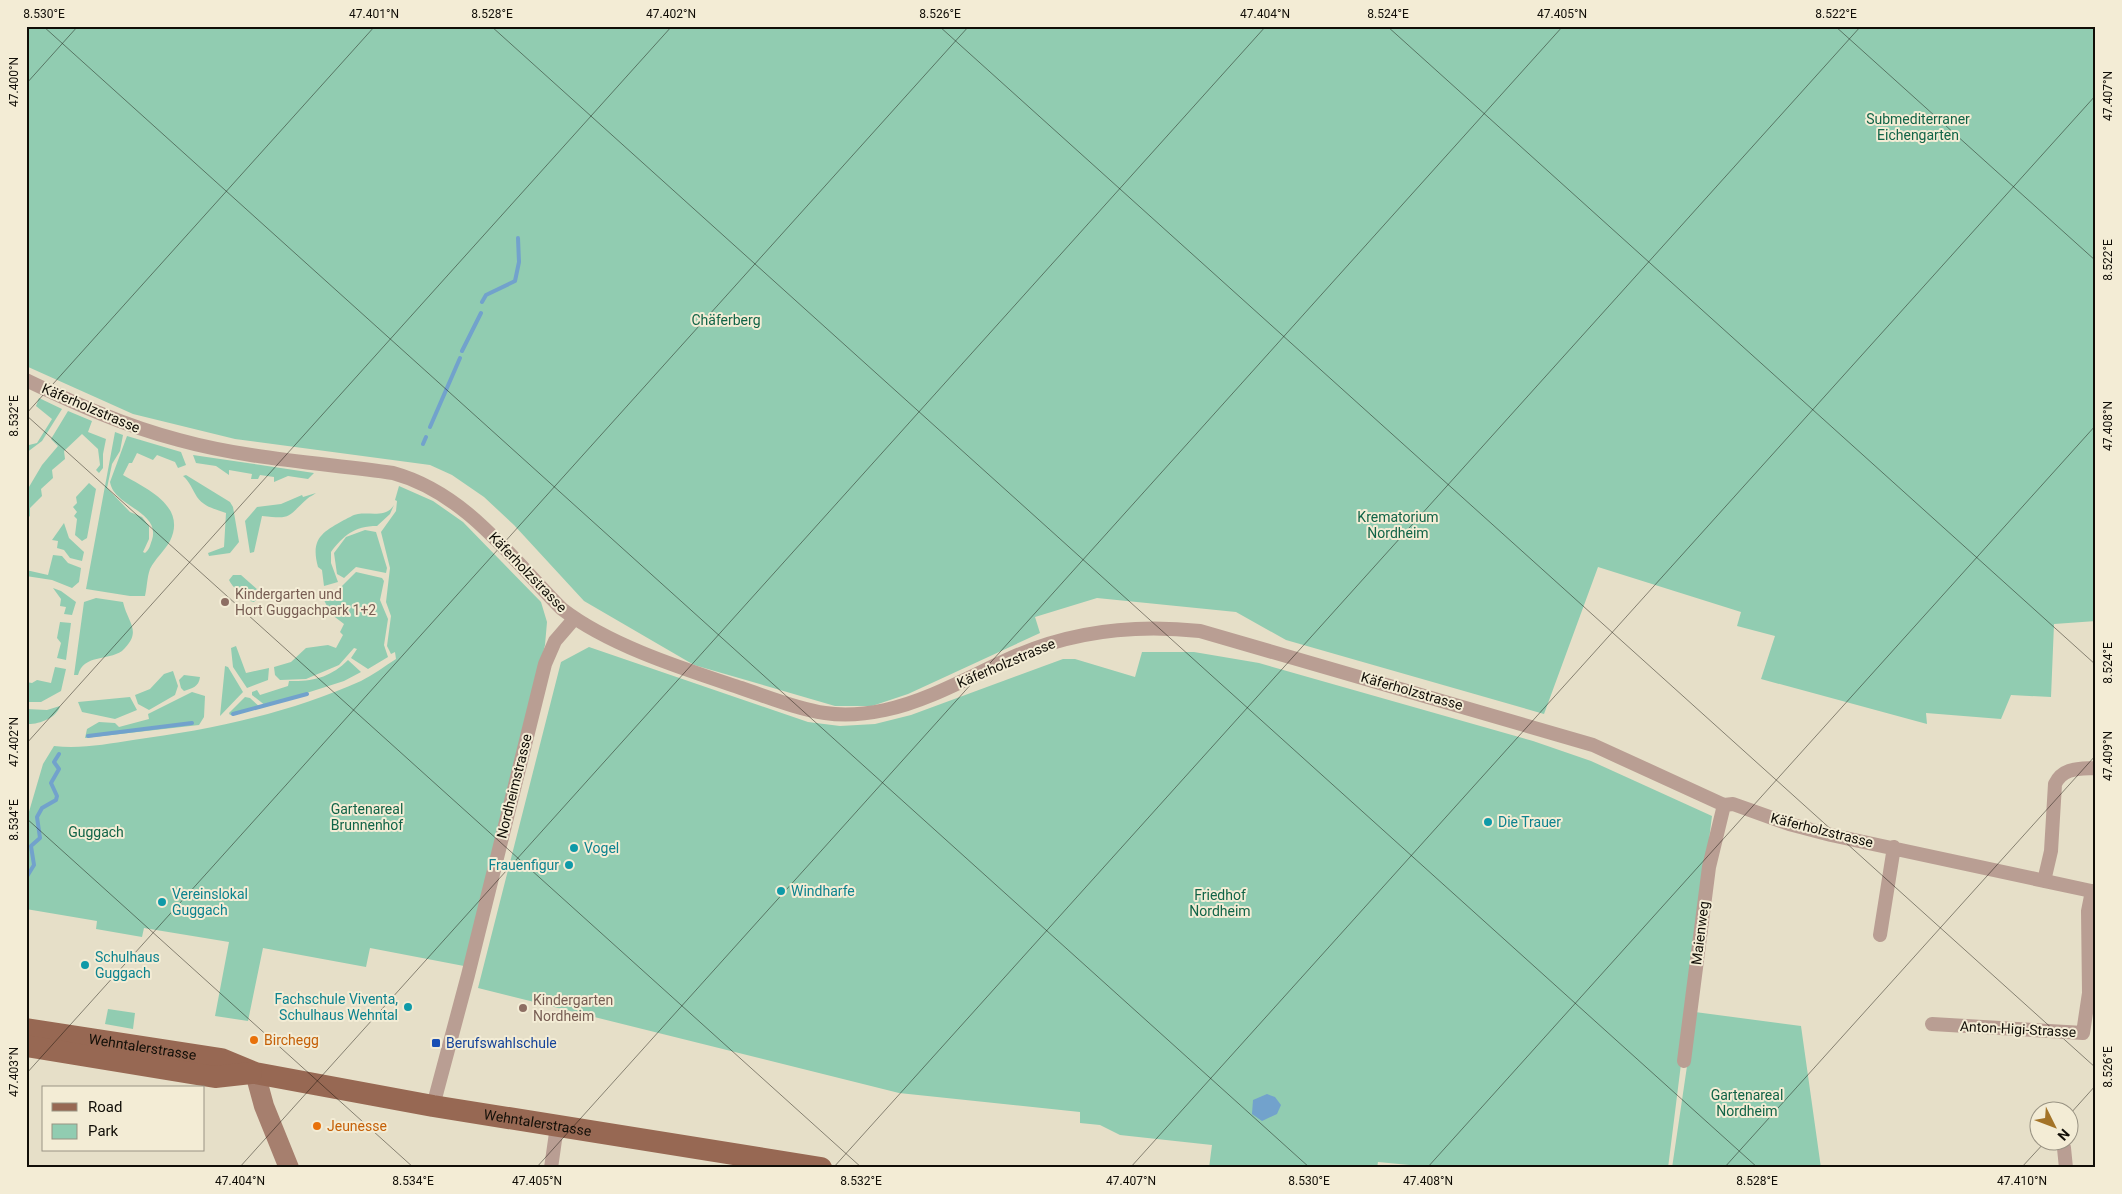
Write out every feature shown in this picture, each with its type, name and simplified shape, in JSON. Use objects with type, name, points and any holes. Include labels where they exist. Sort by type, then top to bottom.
[{"type":"main road","name":"Wehntalerstrasse","points":[[26,1029],[221,1059],[255,1073],[433,1106],[821,1168]]},
{"type":"main road","name":"Wehntalerstrasse","points":[[26,1046],[215,1076],[255,1073]]},
{"type":"main road","points":[[255,1073],[264,1106],[289,1168]]},
{"type":"street","name":"Käferholzstrasse","points":[[26,380],[101,415],[180,441],[225,450],[394,473],[410,478],[448,498],[487,526],[556,604],[574,619],[650,655],[692,672],[805,708],[849,714],[886,710],[942,690],[1047,644],[1088,633],[1140,628],[1200,631],[1593,745],[1724,805],[1733,804],[1789,824],[1831,835],[2094,891]]},
{"type":"street","name":"Nordheimstrasse","points":[[433,1106],[546,664],[555,641],[574,619]]},
{"type":"street","points":[[2044,881],[2050,852],[2055,784],[2058,777],[2067,770],[2096,768]]},
{"type":"street","name":"Maienweg","points":[[1684,1061],[1709,867],[1724,805]]},
{"type":"street","points":[[1880,936],[1894,847]]},
{"type":"street","name":"Anton-Higi-Strasse","points":[[1932,1024],[2083,1033],[2089,993],[2088,911],[2094,891]]},
{"type":"street","points":[[550,1168],[557,1126]]},
{"type":"street","points":[[2064,1152],[2066,1168]]},
{"type":"green space","name":"Chäferberg","points":[[26,26],[2096,26],[2096,621],[2054,624],[2051,697],[2011,695],[2001,719],[1926,713],[1927,724],[1761,679],[1775,636],[1737,626],[1741,612],[1598,567],[1544,714],[1286,640],[1236,612],[1097,598],[1035,617],[1040,633],[908,694],[872,706],[835,706],[694,665],[584,601],[514,525],[484,497],[452,475],[430,465],[235,439],[133,414],[26,366]]},
{"type":"green space","points":[[39,398],[62,409],[42,441],[26,453],[26,443],[29,445],[37,443],[52,419],[36,406]]},
{"type":"green space","points":[[68,411],[92,421],[88,432],[106,439],[103,468],[99,473],[96,470],[100,465],[98,449],[82,434],[64,451],[65,459],[52,470],[53,478],[41,489],[42,496],[30,508],[30,516],[26,519],[26,492],[42,465],[58,446],[51,439]]},
{"type":"green space","points":[[115,432],[123,435],[120,451],[112,464],[107,488],[130,512],[142,517],[149,526],[149,539],[143,552],[145,553],[152,540],[153,530],[150,522],[144,515],[120,498],[113,490],[110,482],[127,436],[181,452],[186,465],[178,468],[175,462],[157,455],[153,460],[137,453],[123,475],[143,486],[162,500],[169,508],[173,518],[174,529],[170,541],[150,569],[145,596],[130,596],[86,589]]},
{"type":"green space","points":[[193,455],[314,473],[308,479],[288,476],[274,482],[274,477],[260,475],[258,479],[251,479],[252,474],[229,470],[229,475],[216,466],[196,463]]},
{"type":"green space","points":[[186,475],[230,502],[233,507],[239,542],[230,553],[209,556],[208,553],[224,547],[226,513],[203,503],[183,476]]},
{"type":"green space","points":[[89,483],[96,489],[87,538],[82,541],[75,535],[77,519],[74,516],[77,512],[73,507],[77,503],[76,497]]},
{"type":"green space","name":"Gartenareal Brunnenhof","points":[[399,486],[433,501],[463,522],[541,602],[547,622],[545,645],[464,966],[370,948],[366,967],[263,948],[248,1021],[215,1016],[229,942],[144,928],[142,937],[96,929],[97,921],[26,909],[26,822],[43,764],[54,746],[74,747],[162,736],[249,719],[306,702],[361,681],[396,659],[395,652],[391,654],[387,646],[391,616],[386,602],[390,568],[381,532],[396,511],[397,501],[395,500]]},
{"type":"green space","points":[[316,493],[288,516],[262,516],[254,552],[250,553],[245,521],[257,507],[281,504],[302,495],[303,497]]},
{"type":"green space","points":[[394,505],[390,514],[377,526],[356,530],[335,546],[331,552],[331,563],[338,582],[324,586],[322,570],[318,567],[316,549],[317,543],[324,532],[352,516],[387,512]]},
{"type":"green space","points":[[64,523],[69,538],[84,552],[82,561],[70,558],[64,550],[57,548],[58,541],[52,540]]},
{"type":"green space","points":[[365,530],[376,532],[387,568],[386,573],[356,567],[344,578],[337,574],[334,553],[346,537]]},
{"type":"green space","points":[[53,555],[62,556],[68,563],[81,568],[79,582],[72,588],[52,580],[26,576],[26,570],[48,575]]},
{"type":"green space","points":[[356,572],[382,578],[384,581],[380,600],[388,619],[384,645],[388,657],[368,669],[351,658],[357,649],[354,648],[339,665],[306,679],[280,680],[275,675],[274,667],[291,662],[306,648],[328,645],[336,648],[343,635],[340,632],[344,624],[331,614],[324,600],[327,595],[335,593]]},
{"type":"green space","points":[[233,575],[241,575],[258,590],[258,598],[254,602],[246,600],[233,586],[229,580]]},
{"type":"green space","points":[[53,588],[61,591],[76,602],[72,615],[64,614],[66,607],[60,606],[61,599]]},
{"type":"green space","points":[[96,598],[123,602],[132,627],[132,638],[122,651],[85,664],[78,675],[74,675],[84,602]]},
{"type":"green space","points":[[60,622],[71,623],[66,660],[57,658],[61,643],[57,638]]},
{"type":"green space","points":[[236,646],[246,673],[269,668],[268,680],[247,688],[233,667],[231,648]]},
{"type":"green space","name":"Friedhof Nordheim","points":[[589,647],[808,722],[840,726],[875,724],[911,715],[1063,659],[1075,659],[1135,677],[1142,652],[1194,652],[1259,663],[1533,741],[1591,761],[1712,816],[1668,1168],[1441,1168],[1378,1162],[1377,1168],[1209,1168],[1212,1145],[1120,1135],[1100,1125],[1080,1123],[1080,1112],[899,1093],[478,988],[561,662]]},
{"type":"green space","points":[[348,660],[361,672],[344,681],[266,706],[252,695],[252,692],[257,690],[260,695],[288,686],[289,681],[306,681],[321,677],[335,671]]},
{"type":"green space","points":[[225,666],[228,667],[243,692],[220,716]]},
{"type":"green space","points":[[55,667],[66,669],[61,691],[41,702],[26,702],[26,682],[32,683],[37,680],[51,683]]},
{"type":"green space","points":[[173,671],[178,686],[175,695],[149,710],[138,704],[135,695],[150,689],[164,674]]},
{"type":"green space","points":[[184,675],[200,677],[195,687],[184,691],[181,688],[179,680]]},
{"type":"green space","points":[[192,692],[205,696],[204,717],[199,725],[85,738],[87,729],[99,722],[115,723],[119,727],[149,719],[148,714]]},
{"type":"green space","points":[[130,697],[137,710],[115,719],[82,712],[78,702]]},
{"type":"green space","points":[[245,697],[250,698],[261,708],[230,715],[229,713]]},
{"type":"green space","points":[[60,706],[55,714],[46,720],[26,724],[26,709],[47,710]]},
{"type":"green space","points":[[108,1009],[135,1013],[133,1029],[105,1024]]},
{"type":"green space","name":"Gartenareal Nordheim","points":[[1695,1012],[1801,1026],[1821,1168],[1672,1168]]},
{"type":"water","points":[[1267,1094],[1275,1097],[1281,1105],[1277,1114],[1262,1121],[1252,1114],[1253,1100]]},
{"type":"waterway","points":[[482,302],[486,295],[515,281],[519,262],[518,238]]},
{"type":"waterway","points":[[462,351],[481,313]]},
{"type":"waterway","points":[[430,427],[460,358]]},
{"type":"waterway","points":[[423,444],[426,437]]},
{"type":"waterway","points":[[233,714],[307,694]]},
{"type":"waterway","points":[[88,736],[192,723]]},
{"type":"waterway","points":[[26,878],[34,865],[31,846],[40,838],[37,817],[42,808],[56,800],[57,796],[51,783],[59,769],[54,762],[59,754]]},
{"type":"place","name":"Kindergarten und Hort Guggachpark 1+2","points":[[225,602]]},
{"type":"place","name":"Die Trauer","points":[[1488,822]]},
{"type":"place","name":"Vogel","points":[[574,848]]},
{"type":"place","name":"Frauenfigur","points":[[569,865]]},
{"type":"place","name":"Windharfe","points":[[781,891]]},
{"type":"place","name":"Vereinslokal Guggach","points":[[162,902]]},
{"type":"place","name":"Schulhaus Guggach","points":[[85,965]]},
{"type":"place","name":"Fachschule Viventa, Schulhaus Wehntal","points":[[408,1007]]},
{"type":"place","name":"Kindergarten Nordheim","points":[[523,1008]]},
{"type":"place","name":"Birchegg","points":[[254,1040]]},
{"type":"place","name":"Berufswahlschule","points":[[436,1043]]},
{"type":"place","name":"Jeunesse","points":[[317,1126]]},
{"type":"park label","name":"Submediterraner Eichengarten","points":[[1918,128]]},
{"type":"park label","name":"Krematorium Nordheim","points":[[1398,526]]},
{"type":"park label","name":"Guggach","points":[[96,832]]}]
